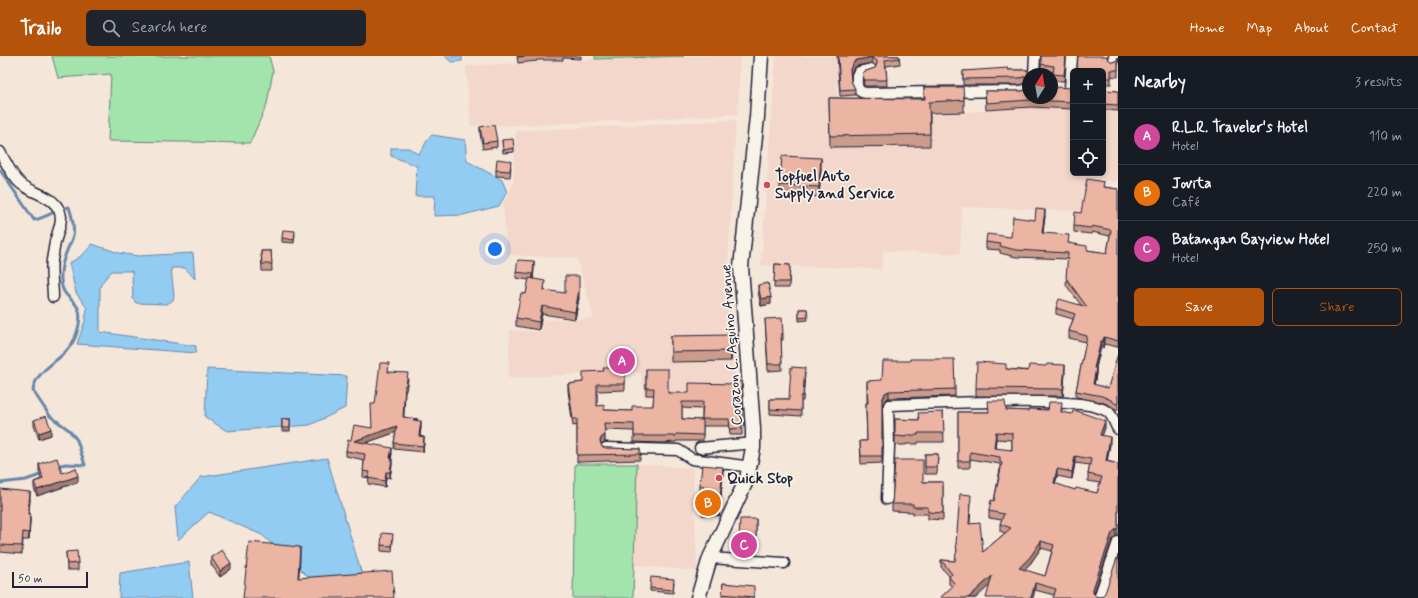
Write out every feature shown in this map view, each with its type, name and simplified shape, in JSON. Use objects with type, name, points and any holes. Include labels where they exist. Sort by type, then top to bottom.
[{"type":"main road","name":"Corazon C. Aquino Avenue","points":[[698,598],[710,558],[747,479],[751,467],[754,443],[741,267],[757,117],[761,56]]},
{"type":"street","points":[[1034,68],[1035,56]]},
{"type":"street","points":[[1072,56],[1072,68]]},
{"type":"street","points":[[871,69],[860,72],[857,75],[857,89],[860,92],[1022,90]]},
{"type":"street","points":[[1058,87],[1070,88]]},
{"type":"street","points":[[0,152],[20,184],[52,201],[58,209],[61,217],[52,262],[53,297]]},
{"type":"street","points":[[887,499],[889,405],[1002,401],[1070,403],[1092,406],[1106,411],[1112,415],[1118,429]]},
{"type":"street","points":[[700,448],[754,443]]},
{"type":"street","points":[[606,448],[678,450],[692,459],[751,467]]},
{"type":"street","points":[[1099,598],[1118,542]]},
{"type":"street","points":[[710,558],[784,563]]},
{"type":"shaded area","points":[[684,56],[740,56],[738,114],[554,124],[471,126],[466,66]]},
{"type":"shaded area","points":[[776,56],[838,56],[837,108],[930,110],[931,115],[1032,107],[1070,109],[1070,176],[1106,176],[1106,111],[1118,112],[1118,182],[1087,178],[1081,211],[962,207],[960,254],[883,251],[882,269],[761,265]]},
{"type":"shaded area","points":[[736,120],[728,263],[730,323],[735,343],[734,375],[747,387],[747,411],[685,410],[685,396],[644,397],[641,373],[601,373],[508,378],[510,330],[541,332],[543,320],[594,319],[577,258],[507,255],[503,204],[513,185],[516,131]]},
{"type":"shaded area","points":[[637,464],[693,468],[697,571],[635,565]]},
{"type":"green space","points":[[52,56],[269,56],[273,71],[267,104],[250,143],[108,141],[111,74],[58,78]]},
{"type":"green space","points":[[595,56],[684,56],[595,59]]},
{"type":"green space","points":[[575,464],[637,464],[633,598],[573,598]]},
{"type":"water","points":[[445,56],[462,56],[462,61],[451,62]]},
{"type":"water","points":[[432,135],[465,140],[467,161],[502,180],[507,192],[499,206],[463,215],[434,216],[435,196],[415,196],[417,166],[391,156],[391,148],[409,148],[418,154]]},
{"type":"water","points":[[92,244],[119,253],[138,256],[193,253],[195,279],[185,268],[171,268],[174,296],[173,300],[167,304],[136,303],[133,299],[132,271],[112,271],[100,287],[100,332],[196,346],[196,353],[77,344],[85,321],[87,308],[76,293],[69,263],[82,255]]},
{"type":"water","points":[[207,369],[347,376],[345,408],[310,425],[227,431],[205,417]]},
{"type":"water","points":[[327,458],[365,585],[322,589],[262,535],[209,512],[178,540],[175,507],[201,477]]},
{"type":"water","points":[[189,562],[193,598],[119,598],[120,573]]},
{"type":"building","points":[[838,56],[899,56],[900,58],[885,60],[887,80],[864,80],[863,72],[875,68],[877,61],[872,57],[857,60],[850,69],[851,81],[855,89],[840,90]]},
{"type":"building","points":[[1041,56],[1066,56],[1064,75],[1058,74],[1058,68],[1054,68],[1054,66],[1041,64]]},
{"type":"building","points":[[1078,56],[1107,56],[1107,58],[1112,62],[1116,61],[1118,58],[1118,70],[1111,70],[1111,78],[1106,78],[1106,68],[1077,68]]},
{"type":"building","points":[[1008,68],[1008,70],[1022,70],[1022,77],[963,79],[963,71]]},
{"type":"building","points":[[924,87],[963,87],[964,100],[929,102],[930,134],[830,136],[829,98],[925,99]]},
{"type":"building","points":[[1058,87],[1070,88],[1070,102],[1058,101]]},
{"type":"building","points":[[1106,90],[1118,91],[1118,105],[1106,104]]},
{"type":"building","points":[[985,91],[1022,91],[1022,101],[986,103]]},
{"type":"building","points":[[494,125],[497,141],[483,143],[480,127]]},
{"type":"building","points":[[513,139],[514,148],[503,150],[502,140]]},
{"type":"building","points":[[782,156],[821,158],[819,187],[780,185]]},
{"type":"building","points":[[497,159],[511,161],[510,171],[496,170]]},
{"type":"building","points":[[1087,179],[1104,182],[1103,187],[1118,189],[1118,341],[1104,337],[1103,341],[1101,341],[1094,368],[1096,368],[1093,384],[1108,388],[1118,354],[1118,404],[1102,396],[1076,391],[1087,336],[1069,331],[1075,314],[1056,308],[1059,299],[1087,307],[1066,278],[1068,253],[1016,250],[1000,246],[1001,244],[986,242],[987,234],[1011,237],[1013,217],[1035,220],[1036,209],[1045,210],[1042,233],[1069,235],[1068,243],[1087,246],[1087,250],[1107,253],[1111,230],[1092,226],[1091,228],[1074,226],[1075,212],[1081,213]]},
{"type":"building","points":[[283,230],[295,231],[294,240],[282,238]]},
{"type":"building","points":[[261,251],[271,251],[272,264],[262,264]]},
{"type":"building","points":[[518,260],[534,261],[533,274],[516,272]]},
{"type":"building","points":[[775,264],[790,265],[789,282],[774,282]]},
{"type":"building","points":[[565,276],[579,276],[579,290],[575,312],[542,306],[539,322],[516,318],[521,293],[526,294],[529,278],[545,281],[544,290],[565,293]]},
{"type":"building","points":[[768,283],[771,297],[761,299],[758,285]]},
{"type":"building","points":[[799,309],[807,309],[808,317],[799,318]]},
{"type":"building","points":[[782,318],[782,364],[768,364],[765,319]]},
{"type":"building","points":[[732,335],[731,351],[671,352],[671,336]]},
{"type":"building","points":[[910,359],[954,359],[955,389],[889,391],[885,393],[882,401],[882,456],[861,456],[860,441],[867,441],[867,381],[882,380],[883,361],[910,361]]},
{"type":"building","points":[[977,362],[1006,364],[1006,369],[1028,371],[1029,365],[1065,365],[1063,389],[976,388]]},
{"type":"building","points":[[380,363],[389,363],[388,372],[408,373],[405,385],[403,417],[418,419],[413,420],[421,421],[419,436],[424,437],[423,446],[394,443],[397,426],[354,441],[392,448],[390,472],[386,472],[385,481],[368,478],[370,472],[363,471],[365,454],[346,451],[348,440],[351,440],[354,425],[372,428],[371,404],[375,404]]},
{"type":"building","points":[[791,367],[805,368],[803,396],[801,396],[801,411],[770,409],[770,399],[789,399]]},
{"type":"building","points":[[603,368],[625,368],[625,384],[597,384],[597,406],[604,405],[604,410],[632,411],[632,406],[653,406],[654,388],[646,388],[646,369],[668,369],[668,393],[689,393],[689,383],[735,384],[735,381],[741,381],[743,402],[741,402],[742,428],[730,429],[729,419],[702,419],[703,402],[682,402],[682,419],[703,420],[703,435],[676,434],[676,436],[634,436],[634,424],[604,423],[605,435],[600,441],[602,447],[640,449],[640,454],[577,455],[577,419],[573,419],[568,384],[583,382],[583,372],[604,371]]},
{"type":"building","points":[[988,401],[1005,401],[1006,410],[1028,411],[1029,409],[1048,410],[1049,402],[1062,402],[1061,412],[1072,414],[1073,411],[1077,411],[1105,421],[1100,435],[1110,437],[1106,461],[1118,464],[1118,529],[1112,533],[1093,589],[1093,593],[1097,597],[1101,597],[1105,593],[1118,555],[1118,598],[1053,598],[1056,589],[1035,583],[1031,598],[986,598],[992,576],[968,598],[940,598],[955,584],[949,577],[952,574],[941,560],[955,561],[957,552],[956,544],[960,494],[971,495],[969,524],[980,523],[983,552],[1011,528],[1000,524],[1004,514],[989,511],[991,500],[994,501],[1002,463],[1000,462],[1000,457],[970,452],[970,461],[958,461],[958,412],[989,412]],"holes":[[[996,432],[1012,433],[1012,450],[994,448]],[[1075,456],[1091,459],[1088,474],[1102,477],[1097,493],[1076,488],[1075,490],[1054,483],[1057,469],[1072,472]],[[1041,541],[1054,545],[1045,576],[1019,568],[1030,557]]]},
{"type":"building","points":[[943,412],[944,433],[918,433],[918,435],[906,435],[906,437],[895,436],[895,419],[919,420],[918,413]]},
{"type":"building","points":[[46,416],[51,429],[39,433],[34,420]]},
{"type":"building","points":[[282,419],[290,419],[290,428],[282,428]]},
{"type":"building","points":[[925,454],[938,454],[937,467],[925,467]]},
{"type":"building","points":[[57,458],[62,473],[76,468],[78,476],[37,490],[34,482],[43,479],[39,464]]},
{"type":"building","points":[[895,460],[923,460],[923,482],[943,482],[943,513],[928,512],[928,507],[913,507],[913,504],[892,504]]},
{"type":"building","points":[[702,465],[723,467],[719,510],[702,508],[704,486],[700,485]]},
{"type":"building","points":[[0,489],[30,492],[28,514],[30,514],[29,533],[23,532],[22,546],[0,545]]},
{"type":"building","points":[[740,519],[756,519],[756,542],[739,541]]},
{"type":"building","points":[[382,533],[393,534],[392,546],[381,545]]},
{"type":"building","points":[[249,542],[300,547],[298,578],[392,571],[394,598],[243,598]]},
{"type":"building","points":[[222,550],[231,563],[220,571],[211,557]]},
{"type":"building","points":[[77,551],[78,563],[67,564],[66,552]]},
{"type":"building","points":[[651,577],[674,579],[673,590],[650,588]]},
{"type":"building","points":[[723,583],[754,586],[754,597],[722,594]]},
{"type":"waterway","points":[[0,170],[34,220],[69,207],[73,221],[73,236],[63,263],[61,280],[63,290],[78,308],[80,319],[75,338],[71,346],[39,376],[33,391],[50,416],[69,430],[77,440],[85,465],[66,464],[56,466]]},
{"type":"waterway","points":[[0,483],[26,480],[43,474]]},
{"type":"place","name":"Topfuel Auto Supply and Service","points":[[767,185]]},
{"type":"place","name":"R.L.R. Traveler's Hotel","points":[[622,361]]},
{"type":"place","name":"Quick Stop","points":[[719,478]]},
{"type":"place","name":"Jovita","points":[[708,503]]},
{"type":"place","name":"Batangan Bayview Hotel","points":[[744,545]]}]
